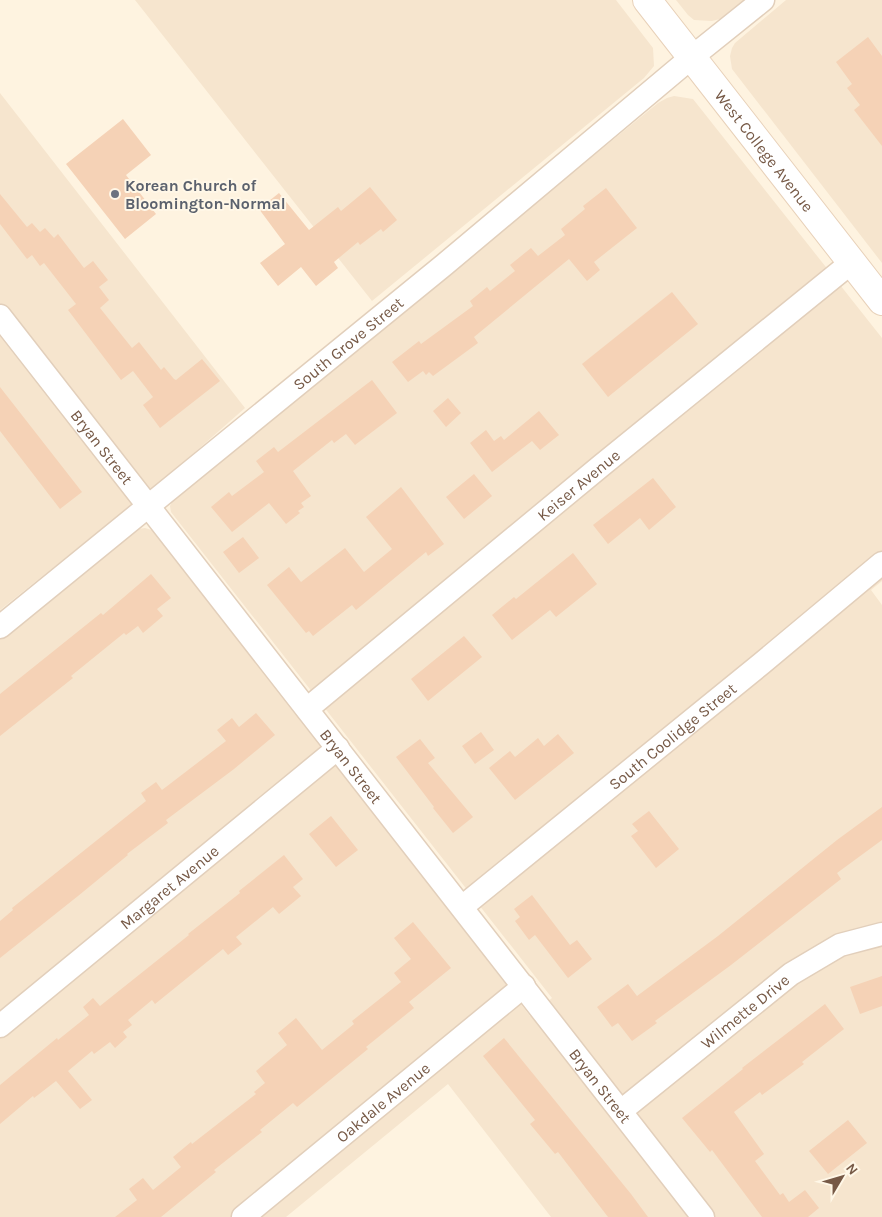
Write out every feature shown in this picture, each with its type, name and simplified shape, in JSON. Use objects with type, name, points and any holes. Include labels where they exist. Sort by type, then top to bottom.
[{"type":"main road","name":"West College Avenue","points":[[647,0],[882,300]]},
{"type":"street","name":"South Grove Street","points":[[0,627],[444,265],[692,57],[763,0]]},
{"type":"street","name":"Keiser Avenue","points":[[307,708],[852,262]]},
{"type":"street","name":"Bryan Street","points":[[0,316],[703,1217]]},
{"type":"street","name":"South Coolidge Street","points":[[462,907],[882,563]]},
{"type":"street","name":"Margaret Avenue","points":[[0,1026],[338,748]]},
{"type":"street","name":"Wilmette Drive","points":[[621,1111],[791,974],[840,945],[882,934]]},
{"type":"street","name":"Oakdale Avenue","points":[[243,1217],[524,986]]},
{"type":"shaded area","points":[[135,0],[616,0],[653,48],[654,66],[644,78],[372,301]]},
{"type":"shaded area","points":[[676,0],[744,0],[720,19],[712,21],[694,20]]},
{"type":"shaded area","points":[[786,0],[882,0],[882,263],[732,69],[730,56],[735,43]]},
{"type":"shaded area","points":[[0,93],[245,408],[169,475],[0,610]]},
{"type":"shaded area","points":[[674,96],[693,99],[882,338],[882,581],[871,590],[882,605],[882,1217],[551,1217],[448,1084],[286,1217],[0,1217],[0,639],[132,530],[145,528],[158,532],[530,1016],[552,998],[171,512],[170,506],[175,496],[658,103]]},
{"type":"building","points":[[868,37],[882,56],[882,146],[854,110],[860,105],[847,88],[852,84],[836,62]]},
{"type":"building","name":"Korean Church of Bloomington-Normal","points":[[123,119],[151,155],[126,175],[156,214],[125,239],[66,164]]},
{"type":"building","points":[[370,187],[397,220],[383,232],[381,229],[360,245],[358,242],[334,262],[338,268],[316,286],[301,267],[278,286],[260,263],[285,244],[259,209],[279,193],[309,230],[338,207],[341,211]]},
{"type":"building","points":[[606,188],[637,228],[594,262],[600,270],[587,281],[569,259],[474,337],[478,343],[433,376],[429,372],[426,375],[423,371],[408,382],[392,362],[419,341],[421,344],[473,306],[470,301],[487,287],[490,291],[515,271],[510,265],[531,248],[538,256],[565,235],[561,229],[585,209],[583,206]]},
{"type":"building","points":[[0,194],[27,227],[32,223],[40,232],[45,228],[54,238],[58,234],[84,268],[93,261],[108,280],[99,287],[109,300],[100,308],[132,348],[139,342],[161,370],[164,367],[176,380],[202,359],[220,381],[160,428],[143,405],[153,397],[133,371],[121,380],[68,310],[76,304],[44,263],[40,266],[32,255],[27,259],[0,224]]},
{"type":"building","points":[[672,292],[698,324],[608,397],[582,364]]},
{"type":"building","points":[[372,380],[397,413],[355,445],[346,434],[334,443],[332,440],[293,471],[311,496],[301,503],[304,507],[298,511],[300,513],[286,524],[269,503],[232,532],[211,507],[229,492],[232,496],[264,472],[256,461],[274,447],[278,452]]},
{"type":"building","points":[[0,387],[82,492],[60,509],[0,431]]},
{"type":"building","points":[[448,398],[461,413],[446,427],[433,411]]},
{"type":"building","points":[[539,411],[559,435],[540,450],[532,441],[492,472],[470,443],[486,430],[494,441],[501,436],[504,440]]},
{"type":"building","points":[[474,474],[492,496],[464,519],[446,497]]},
{"type":"building","points":[[653,478],[676,507],[649,530],[640,518],[608,544],[593,525]]},
{"type":"building","points":[[401,487],[444,544],[428,556],[426,552],[356,610],[352,605],[313,636],[309,631],[306,633],[267,585],[289,567],[301,582],[345,548],[364,572],[392,549],[366,517]]},
{"type":"building","points":[[243,537],[259,558],[239,573],[223,552]]},
{"type":"building","points":[[573,553],[597,584],[556,617],[550,610],[512,640],[492,615],[514,597],[516,599]]},
{"type":"building","points":[[151,574],[171,598],[157,609],[163,616],[143,633],[138,626],[126,635],[124,633],[71,676],[73,678],[0,736],[0,694],[101,613],[103,615]]},
{"type":"building","points":[[464,636],[482,657],[428,701],[411,679]]},
{"type":"building","points":[[256,713],[275,735],[234,769],[166,820],[168,823],[127,854],[0,958],[0,921],[13,910],[12,908],[146,801],[141,793],[156,782],[162,790],[226,741],[217,730],[232,718],[239,727]]},
{"type":"building","points":[[481,732],[494,750],[475,764],[462,746]]},
{"type":"building","points":[[558,734],[574,753],[515,800],[489,768],[510,751],[515,757],[538,738],[544,746]]},
{"type":"building","points":[[420,739],[435,758],[428,763],[473,817],[453,833],[396,757]]},
{"type":"building","points":[[882,807],[882,840],[837,873],[841,879],[731,965],[655,1021],[657,1023],[632,1041],[618,1023],[612,1027],[597,1007],[628,984],[637,996],[718,936],[837,840]]},
{"type":"building","points":[[649,811],[679,849],[656,868],[631,836],[638,831],[632,824]]},
{"type":"building","points":[[331,816],[358,850],[336,867],[309,834]]},
{"type":"building","points":[[284,855],[303,879],[293,887],[301,896],[279,914],[273,907],[236,937],[242,944],[228,955],[223,949],[155,1004],[152,1000],[128,1020],[132,1025],[123,1032],[127,1037],[115,1048],[110,1042],[94,1054],[92,1051],[68,1071],[92,1100],[80,1109],[56,1081],[34,1098],[33,1096],[0,1124],[0,1085],[57,1038],[58,1040],[89,1015],[83,1007],[93,998],[100,1006],[189,935]]},
{"type":"building","points":[[532,895],[570,945],[577,940],[592,959],[568,978],[535,935],[529,940],[515,921],[520,917],[514,909]]},
{"type":"building","points":[[413,922],[451,968],[409,1002],[414,1008],[366,1047],[368,1049],[297,1107],[293,1103],[260,1130],[262,1132],[214,1170],[216,1172],[161,1217],[115,1217],[137,1200],[129,1189],[143,1178],[153,1190],[181,1167],[173,1157],[256,1094],[254,1092],[265,1083],[256,1071],[287,1045],[278,1033],[296,1018],[322,1050],[354,1024],[352,1021],[401,982],[394,973],[411,959],[394,938]]},
{"type":"building","points":[[882,976],[882,1006],[860,1014],[850,987]]},
{"type":"building","points":[[825,1004],[844,1029],[802,1062],[804,1064],[762,1095],[760,1092],[734,1112],[764,1154],[755,1161],[780,1195],[783,1193],[789,1202],[805,1190],[819,1208],[808,1217],[762,1217],[712,1150],[710,1152],[682,1118],[742,1068]]},
{"type":"building","points":[[504,1038],[648,1217],[608,1217],[558,1152],[555,1154],[530,1124],[535,1120],[483,1056]]},
{"type":"building","points":[[848,1120],[867,1143],[828,1174],[809,1151]]},
{"type":"place","name":"Korean Church of Bloomington-Normal","points":[[115,194]]}]
